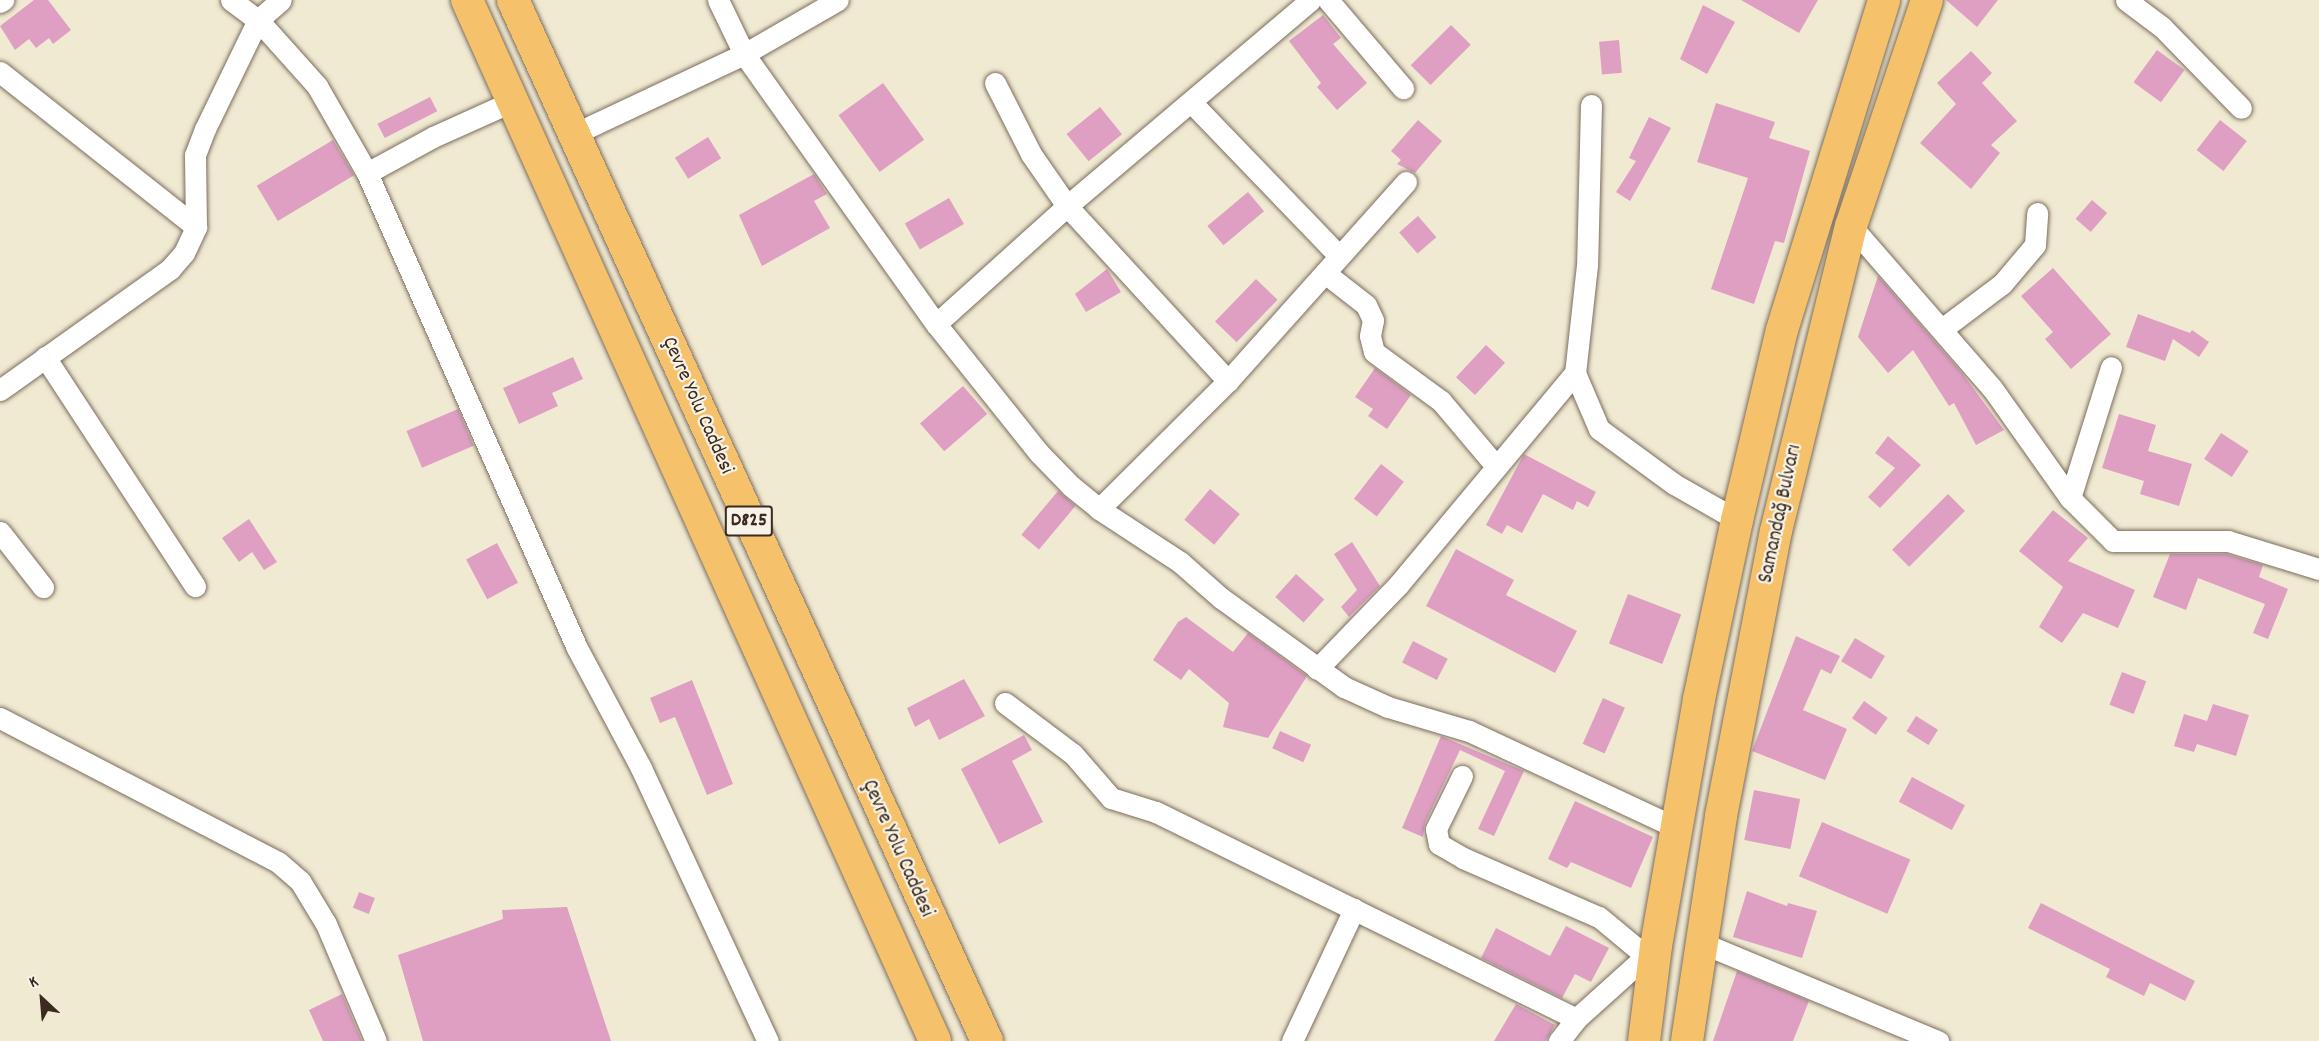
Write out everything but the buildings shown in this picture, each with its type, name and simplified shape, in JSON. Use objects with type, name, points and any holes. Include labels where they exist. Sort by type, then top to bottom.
[{"type":"highway","name":"Çevre Yolu Caddesi","points":[[467,0],[873,912],[935,1041]]},
{"type":"highway","name":"Çevre Yolu Caddesi","points":[[513,0],[987,1041]]},
{"type":"highway","name":"Samandağ Bulvarı","points":[[1644,1041],[1651,951],[1679,828],[1699,699],[1737,520],[1782,330],[1884,0]]},
{"type":"highway","name":"Samandağ Bulvarı","points":[[1687,1041],[1721,816],[1776,531],[1851,226],[1927,0]]},
{"type":"street","points":[[231,0],[258,20],[317,86],[367,173],[577,648],[641,768],[768,1041]]},
{"type":"street","points":[[0,390],[170,269],[184,253],[196,227],[195,155],[258,20],[281,0]]},
{"type":"street","points":[[718,0],[744,54],[936,324],[1040,453],[1099,509],[1180,562],[1317,669],[1344,687],[1388,707],[1469,731],[1679,828]]},
{"type":"street","points":[[574,134],[744,54],[838,0]]},
{"type":"street","points":[[936,324],[1067,206],[1311,0]]},
{"type":"street","points":[[1328,0],[1403,88]]},
{"type":"street","points":[[2126,0],[2162,27],[2241,108]]},
{"type":"street","points":[[0,72],[196,227]]},
{"type":"street","points":[[995,83],[1031,154],[1067,206],[1228,381]]},
{"type":"street","points":[[367,173],[513,101]]},
{"type":"street","points":[[1191,102],[1339,256]]},
{"type":"street","points":[[1591,105],[1587,265],[1575,373],[1599,429],[1674,484],[1737,520]]},
{"type":"street","points":[[1099,509],[1228,381],[1406,182]]},
{"type":"street","points":[[1942,329],[2002,284],[2036,245],[2037,213]]},
{"type":"street","points":[[1851,226],[1992,388],[2070,498],[2113,541],[2228,541],[2319,568]]},
{"type":"street","points":[[1324,273],[1366,305],[1373,320],[1370,336],[1374,352],[1441,401],[1496,465]]},
{"type":"street","points":[[45,357],[195,586]]},
{"type":"street","points":[[2070,498],[2111,368]]},
{"type":"street","points":[[1317,669],[1399,584],[1575,373]]},
{"type":"street","points":[[0,532],[43,587]]},
{"type":"street","points":[[1005,703],[1073,754],[1111,798],[1156,812],[1576,1019]]},
{"type":"street","points":[[0,718],[278,862],[300,881],[326,924],[376,1041]]},
{"type":"street","points":[[1462,776],[1436,829],[1439,844],[1463,858],[1599,917],[1651,951],[1576,1019],[1559,1041]]},
{"type":"street","points":[[1292,1041],[1354,909]]},
{"type":"street","points":[[1702,943],[1938,1041]]}]
